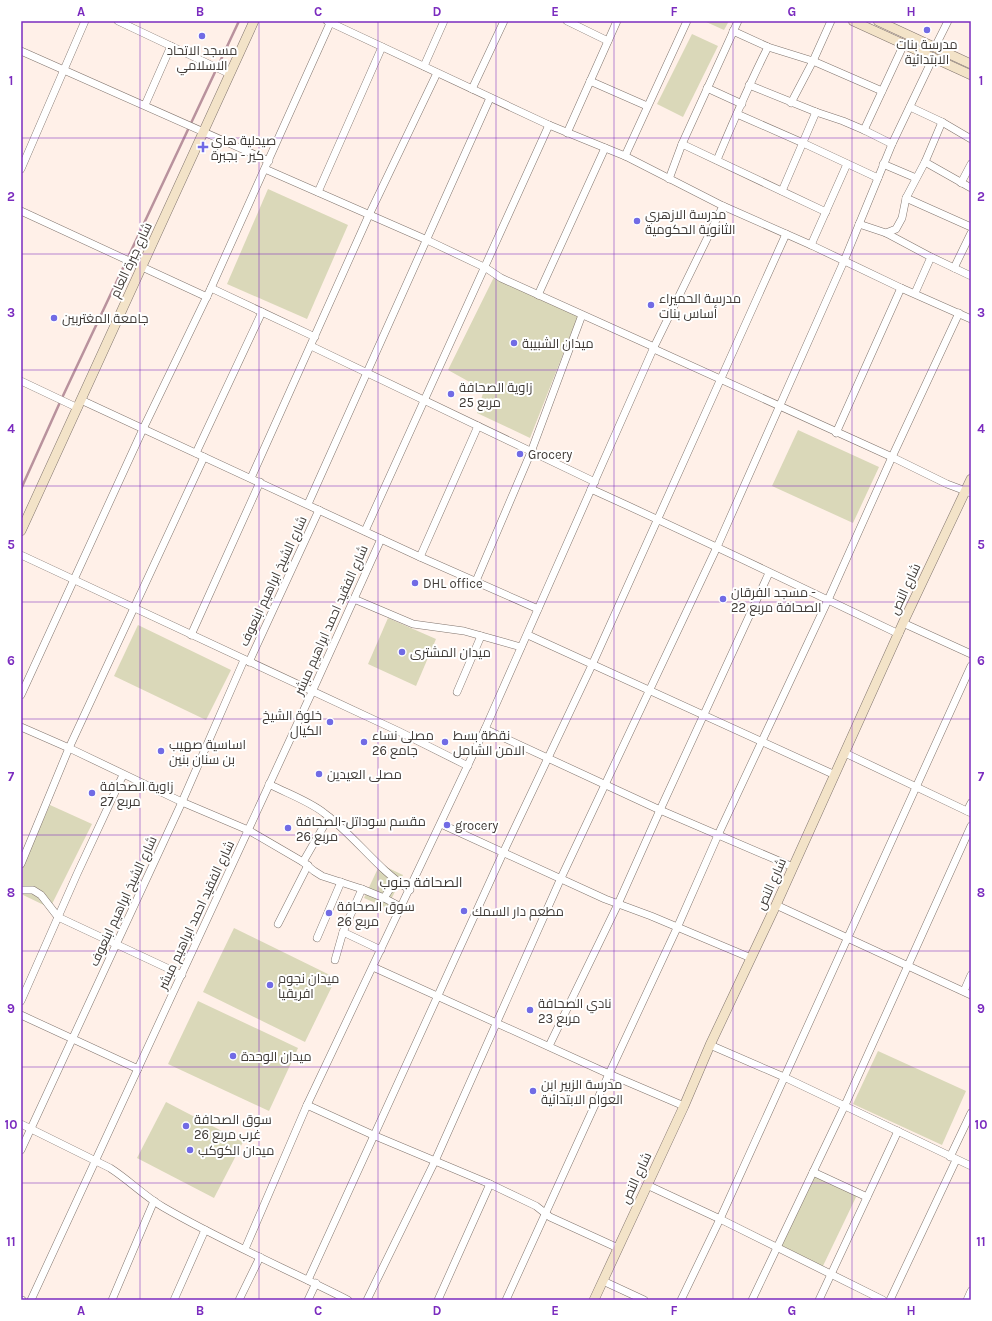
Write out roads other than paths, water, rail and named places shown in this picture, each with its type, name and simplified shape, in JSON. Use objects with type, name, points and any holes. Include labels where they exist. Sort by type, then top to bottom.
[{"type":"street","points":[[21,169],[85,21]]},
{"type":"street","points":[[118,21],[230,74]]},
{"type":"street","name":"شارع جبرة العام","points":[[21,531],[254,21]]},
{"type":"street","points":[[21,695],[143,429],[211,288],[269,160],[329,21],[549,125],[625,156],[723,206],[971,319]]},
{"type":"street","points":[[424,66],[444,21]]},
{"type":"street","points":[[472,89],[504,21]]},
{"type":"street","points":[[567,21],[608,41]]},
{"type":"street","points":[[567,133],[617,21]]},
{"type":"street","points":[[625,156],[686,21]]},
{"type":"street","points":[[669,179],[682,144],[738,21]]},
{"type":"street","points":[[791,103],[813,61],[831,21]]},
{"type":"street","points":[[853,21],[971,75]]},
{"type":"street","points":[[878,21],[971,64]]},
{"type":"street","points":[[935,47],[948,21]]},
{"type":"street","points":[[733,31],[768,47],[813,61],[882,91]]},
{"type":"street","points":[[864,130],[904,44]]},
{"type":"street","points":[[145,105],[171,46]]},
{"type":"street","points":[[318,192],[382,47]]},
{"type":"street","points":[[717,160],[749,85],[768,47]]},
{"type":"street","points":[[21,51],[269,160]]},
{"type":"street","points":[[367,1300],[435,1161],[561,878],[716,547],[778,406],[844,262],[883,164],[933,58]]},
{"type":"street","points":[[251,478],[369,215],[437,73]]},
{"type":"street","points":[[590,81],[647,106]]},
{"type":"street","points":[[749,85],[791,103],[844,121],[892,144]]},
{"type":"street","points":[[708,88],[742,104]]},
{"type":"street","points":[[308,504],[490,98]]},
{"type":"street","points":[[910,107],[942,122],[971,139]]},
{"type":"street","points":[[782,191],[816,112]]},
{"type":"street","points":[[737,114],[878,178]]},
{"type":"street","points":[[886,233],[896,229],[902,218],[906,198],[942,122]]},
{"type":"street","points":[[365,531],[486,268],[549,125]]},
{"type":"street","points":[[682,144],[826,212]]},
{"type":"street","points":[[538,295],[605,148]]},
{"type":"street","points":[[924,162],[971,188]]},
{"type":"street","points":[[811,245],[847,164]]},
{"type":"street","points":[[883,164],[916,178]]},
{"type":"street","points":[[961,183],[971,164]]},
{"type":"street","points":[[265,169],[427,240],[486,268],[501,278],[836,433],[892,457],[947,484],[968,492]]},
{"type":"street","points":[[906,198],[971,228]]},
{"type":"street","points":[[245,1249],[307,1105],[468,766],[528,635],[538,609],[654,348],[723,206]]},
{"type":"street","points":[[21,211],[206,297]]},
{"type":"street","points":[[859,224],[886,233],[971,276]]},
{"type":"street","points":[[954,268],[971,233]]},
{"type":"street","points":[[308,1280],[373,1135],[592,665],[786,234]]},
{"type":"street","points":[[915,294],[931,257]]},
{"type":"street","points":[[211,288],[315,337]]},
{"type":"street","points":[[836,433],[901,288]]},
{"type":"street","points":[[196,453],[262,312]]},
{"type":"street","points":[[506,1300],[609,1074],[678,928],[718,835],[828,600],[959,313]]},
{"type":"street","points":[[476,581],[531,452],[582,315]]},
{"type":"street","points":[[311,346],[595,482]]},
{"type":"street","points":[[21,381],[143,429],[420,557],[538,609]]},
{"type":"street","points":[[420,557],[478,426]]},
{"type":"street","points":[[21,864],[69,748],[204,457]]},
{"type":"street","name":"شارع النص","points":[[594,1300],[684,1106],[710,1045],[776,906],[903,623],[968,492],[971,479]]},
{"type":"street","points":[[191,635],[260,482]]},
{"type":"street","points":[[591,489],[899,634]]},
{"type":"street","name":"شارع الشيخ ابراهيم ابنعوف","points":[[21,1150],[247,661],[319,510]]},
{"type":"street","name":"شارع الفقيد احمد ابراهيم مبشر","points":[[32,1300],[381,539]]},
{"type":"street","points":[[21,555],[468,766]]},
{"type":"street","points":[[549,1046],[618,904],[769,573]]},
{"type":"street","points":[[354,599],[413,624],[460,631],[522,647]]},
{"type":"street","points":[[903,623],[971,654]]},
{"type":"street","points":[[528,635],[835,775]]},
{"type":"street","points":[[457,692],[481,636]]},
{"type":"street","points":[[681,1300],[720,1219],[971,666]]},
{"type":"street","points":[[21,727],[69,748],[182,802],[248,830],[306,863],[314,872],[322,876],[362,889],[401,907]]},
{"type":"street","points":[[485,729],[660,810],[793,868]]},
{"type":"street","points":[[845,753],[969,812],[971,803]]},
{"type":"street","points":[[21,1001],[122,774]]},
{"type":"street","points":[[269,784],[318,809],[329,817],[395,881],[410,890]]},
{"type":"street","points":[[278,924],[329,817]]},
{"type":"street","points":[[441,824],[503,854],[618,904],[751,958]]},
{"type":"street","points":[[752,1300],[845,1105],[971,826]]},
{"type":"street","points":[[384,898],[395,881]]},
{"type":"street","points":[[317,938],[341,882]]},
{"type":"street","points":[[335,960],[343,932],[362,889]]},
{"type":"street","points":[[21,890],[33,890],[41,895],[58,917],[182,975]]},
{"type":"street","points":[[776,906],[848,937],[971,995]]},
{"type":"street","points":[[343,932],[381,950]]},
{"type":"street","points":[[373,967],[609,1074],[684,1106]]},
{"type":"street","points":[[964,991],[971,975]]},
{"type":"street","points":[[21,1015],[138,1069]]},
{"type":"street","points":[[710,1045],[845,1105],[971,1166]]},
{"type":"street","points":[[307,1105],[373,1135],[490,1184],[536,1206],[550,1217],[618,1248]]},
{"type":"street","points":[[890,1300],[953,1158],[971,1113]]},
{"type":"street","points":[[21,1124],[96,1160],[122,1176],[154,1201],[205,1230],[348,1300]]},
{"type":"street","points":[[819,1300],[898,1131]]},
{"type":"street","points":[[814,1172],[867,1197]]},
{"type":"street","points":[[438,1300],[490,1184]]},
{"type":"street","points":[[647,1185],[778,1247],[884,1300]]},
{"type":"street","points":[[112,1300],[154,1201]]},
{"type":"street","points":[[174,1300],[205,1230]]},
{"type":"street","points":[[240,1300],[260,1257]]},
{"type":"street","points":[[603,1281],[644,1300]]},
{"type":"street","points":[[308,1300],[316,1284]]},
{"type":"street","points":[[967,1300],[971,1291]]},
{"type":"waterway","points":[[21,489],[61,400],[239,21]]},
{"type":"place","name":"مدرسة بنات الابتدائية","points":[[927,30]]},
{"type":"place","name":"مسجد الاتحاد الاسلامي","points":[[202,36]]},
{"type":"place","name":"صيدلية هاي كير - بجبرة","points":[[203,147]]},
{"type":"place","name":"مدرسة الازهري الثانوية الحكومية","points":[[637,221]]},
{"type":"place","name":"مدرسة الحميراء أساس بنات","points":[[651,305]]},
{"type":"place","name":"جامعة المغتربين","points":[[54,318]]},
{"type":"place","name":"ميدان الشبيبة","points":[[514,343]]},
{"type":"place","name":"زاوية الصحافة مربع 25","points":[[451,394]]},
{"type":"place","name":"Grocery","points":[[520,454]]},
{"type":"place","name":"DHL office","points":[[415,583]]},
{"type":"place","name":"مسجد الفرقان - الصحافة مربع 22","points":[[723,599]]},
{"type":"place","name":"ميدان المشترى","points":[[402,652]]},
{"type":"place","name":"خلوة الشيخ الكيال","points":[[330,722]]},
{"type":"place","name":"مصلى نساء جامع 26","points":[[364,742]]},
{"type":"place","name":"نقطة بسط الامن الشامل","points":[[445,742]]},
{"type":"place","name":"اساسية صهيب بن سنان بنين","points":[[161,751]]},
{"type":"place","name":"مصلى العيدين","points":[[319,774]]},
{"type":"place","name":"زاوية الصحافة مربع 27","points":[[92,793]]},
{"type":"place","name":"grocery","points":[[447,825]]},
{"type":"place","name":"مقسم سوداتل-الصحافة مربع 26","points":[[288,828]]},
{"type":"place","name":"مطعم دار السمك","points":[[464,911]]},
{"type":"place","name":"سوق الصحافة مربع 26","points":[[329,913]]},
{"type":"place","name":"ميدان نجوم افريقيا","points":[[270,985]]},
{"type":"place","name":"نادي الصحافة مربع 23","points":[[530,1010]]},
{"type":"place","name":"ميدان الوحدة","points":[[233,1056]]},
{"type":"place","name":"مدرسة الزبير ابن العوام الابتدائية","points":[[533,1091]]},
{"type":"place","name":"سوق الصحافة غرب مربع 26","points":[[186,1126]]},
{"type":"place","name":"ميدان الكوكب","points":[[190,1150]]},
{"type":"district","name":"الصحافة جنوب","points":[[421,882]]}]
